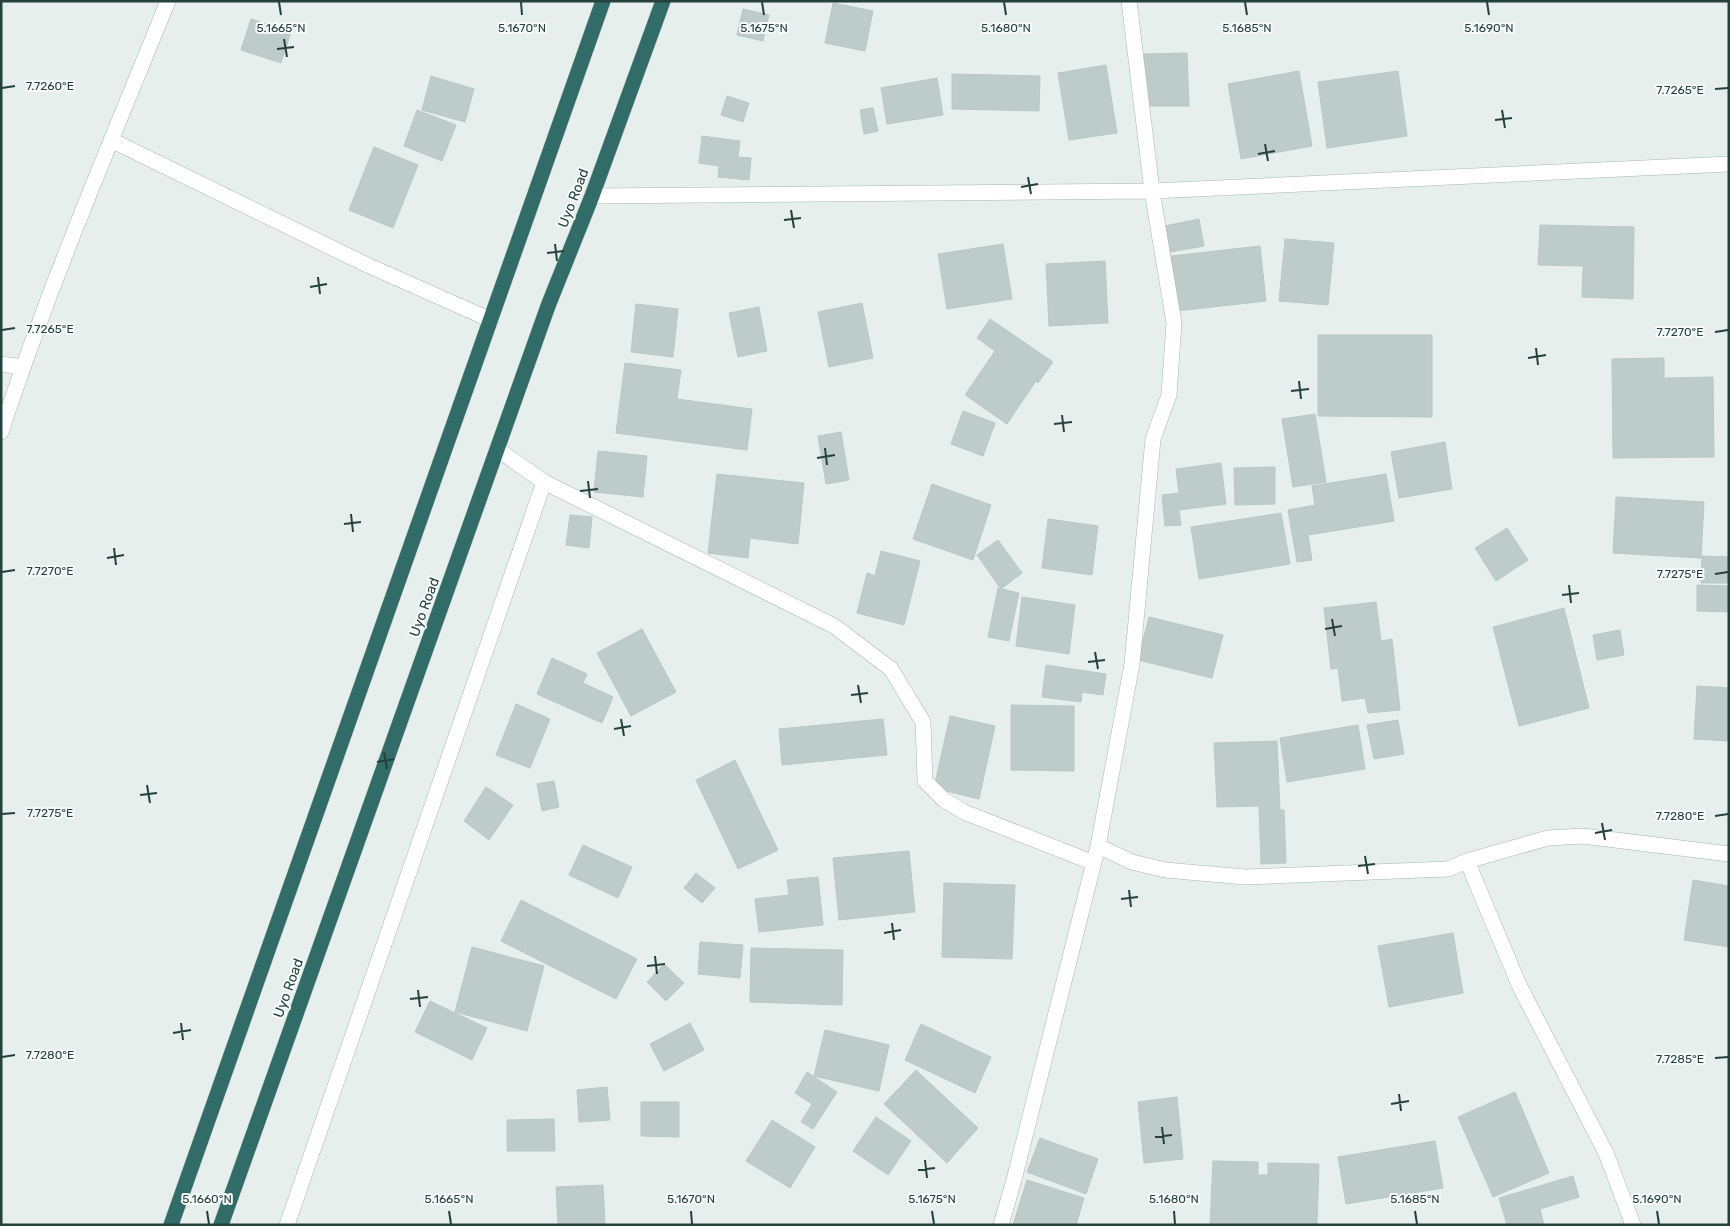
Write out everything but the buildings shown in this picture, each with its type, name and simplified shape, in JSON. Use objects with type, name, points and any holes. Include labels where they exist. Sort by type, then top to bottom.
[{"type":"highway","points":[[171,1225],[603,1]]},
{"type":"highway","name":"Uyo Road","points":[[221,1225],[548,306],[592,196],[663,1]]},
{"type":"street","points":[[1,432],[22,367],[168,1]]},
{"type":"street","points":[[1001,1225],[1098,846],[1132,664],[1153,439],[1169,395],[1174,323],[1152,191],[1129,1]]},
{"type":"street","points":[[111,140],[365,264],[491,320]]},
{"type":"street","points":[[592,196],[1152,191],[1729,164]]},
{"type":"street","points":[[1,364],[22,367]]},
{"type":"street","points":[[497,449],[544,482],[834,626],[891,669],[923,722],[925,781],[944,800],[964,812],[1094,862]]},
{"type":"street","points":[[287,1225],[544,482]]},
{"type":"street","points":[[1098,846],[1132,862],[1165,870],[1245,877],[1448,869],[1467,861],[1548,838],[1583,836],[1729,854]]},
{"type":"street","points":[[1467,861],[1520,987],[1606,1152],[1633,1225]]}]
